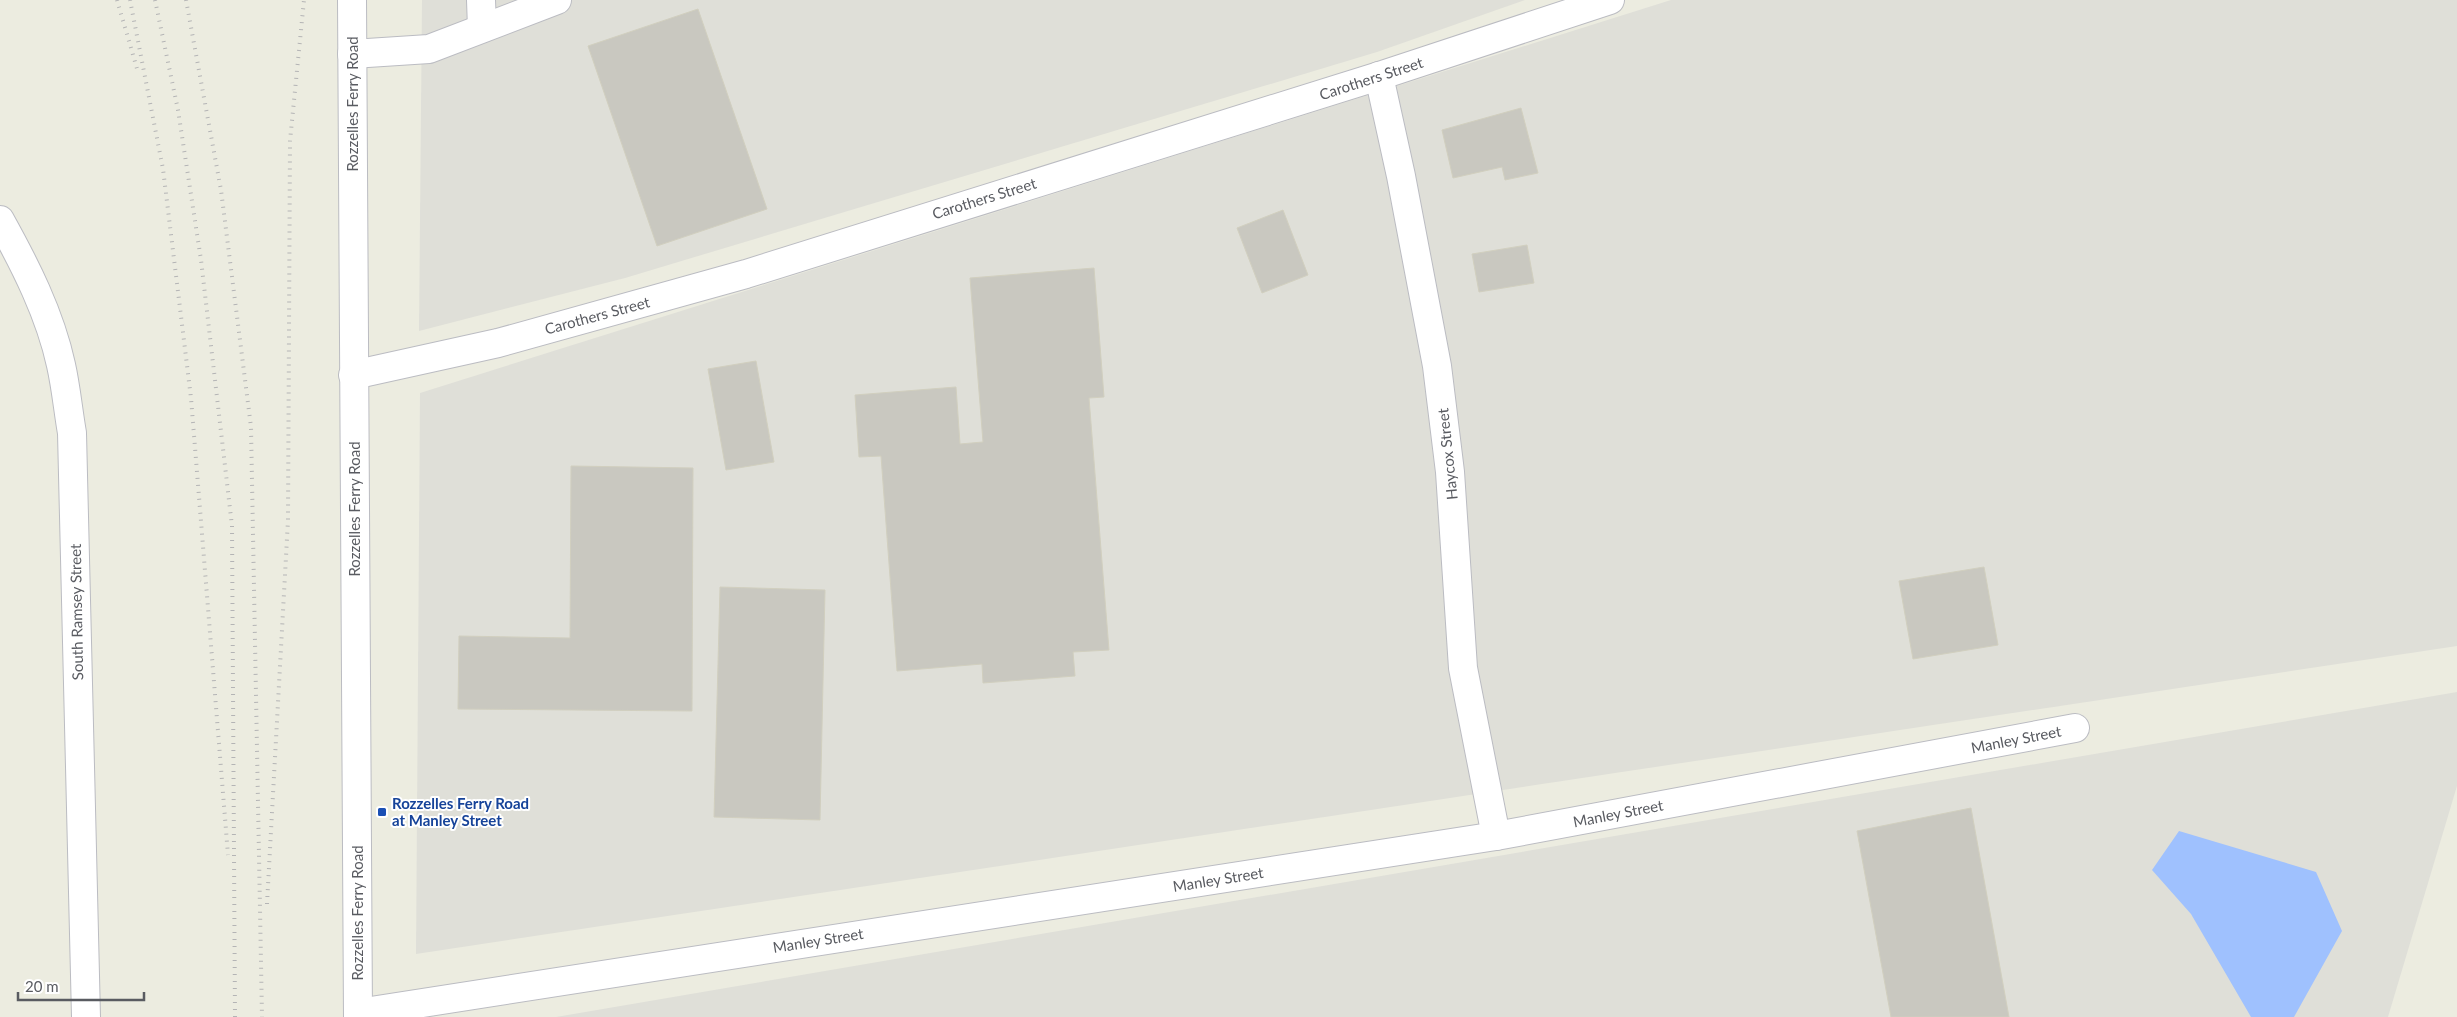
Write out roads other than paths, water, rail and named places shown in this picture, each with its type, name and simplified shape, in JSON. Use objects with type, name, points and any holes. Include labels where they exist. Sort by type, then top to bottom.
[{"type":"street","name":"Rozzelles Ferry Road","points":[[352,0],[358,1015]]},
{"type":"street","points":[[481,0],[482,28]]},
{"type":"street","points":[[352,54],[429,49],[557,0]]},
{"type":"street","name":"Carothers Street","points":[[353,375],[498,343],[746,274],[1378,76],[1610,0]]},
{"type":"street","name":"Haycox Street","points":[[1378,76],[1401,176],[1436,366],[1450,472],[1463,668],[1496,836]]},
{"type":"street","name":"South Ramsey Street","points":[[0,220],[41,305],[60,364],[72,433],[86,1017]]},
{"type":"street","name":"Manley Street","points":[[358,1015],[1496,836],[2075,728]]},
{"type":"water","points":[[2179,831],[2316,872],[2342,931],[2294,1017],[2251,1017],[2191,914],[2152,870]]},
{"type":"railway","points":[[117,0],[138,72]]},
{"type":"railway","points":[[130,0],[163,169],[191,398],[228,855]]},
{"type":"railway","points":[[155,0],[178,110],[201,260],[232,526],[235,1017]]},
{"type":"railway","points":[[186,0],[221,190],[251,427],[262,1017]]},
{"type":"railway","points":[[267,904],[288,520],[290,141],[304,0]]},
{"type":"place","name":"Rozzelles Ferry Road at Manley Street","points":[[382,812]]}]
